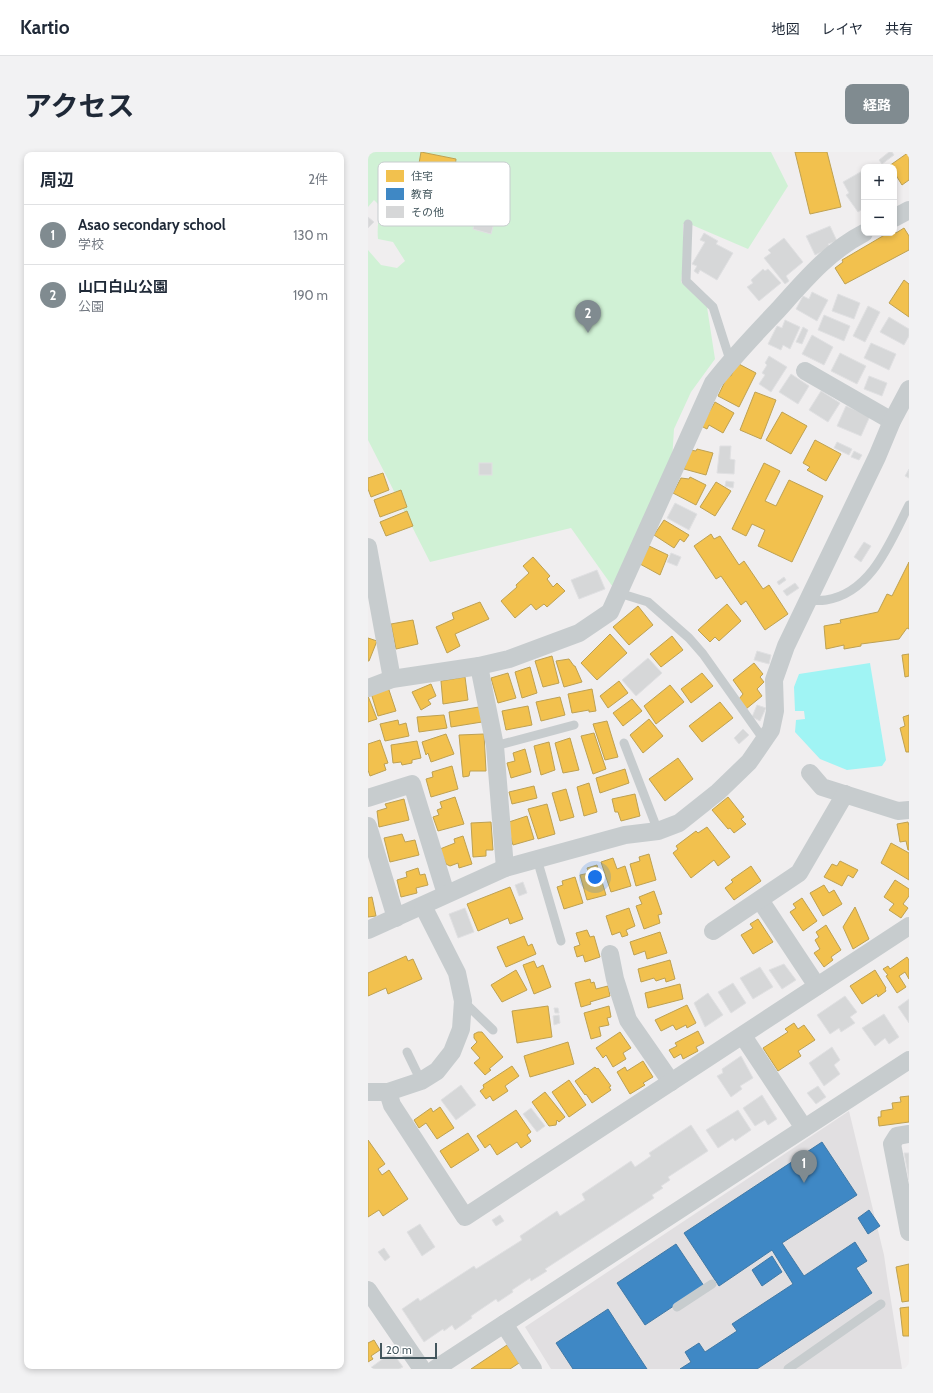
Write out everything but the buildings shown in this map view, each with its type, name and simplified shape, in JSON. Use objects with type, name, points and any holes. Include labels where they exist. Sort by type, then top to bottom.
[{"type":"street","points":[[897,216],[909,210]]},
{"type":"street","points":[[368,688],[392,678],[479,666],[509,659],[579,634],[610,612],[713,384],[730,360],[817,267],[850,240],[861,234]]},
{"type":"street","points":[[805,371],[892,421]]},
{"type":"street","points":[[368,930],[505,868],[625,835],[658,831],[679,823],[718,792],[749,762],[771,730],[774,711],[774,680],[786,646],[877,457],[892,421],[909,389]]},
{"type":"street","points":[[368,547],[392,678]]},
{"type":"street","points":[[479,666],[495,746],[505,868]]},
{"type":"street","points":[[810,773],[822,787],[898,811],[909,810]]},
{"type":"street","points":[[368,798],[412,784],[446,894]]},
{"type":"street","points":[[713,931],[799,873],[845,794]]},
{"type":"street","points":[[368,826],[396,918]]},
{"type":"street","points":[[760,900],[817,986]]},
{"type":"street","points":[[368,1092],[388,1092],[421,1081],[437,1071],[452,1052],[461,1029],[462,1002],[457,973],[423,906]]},
{"type":"street","points":[[388,1092],[392,1106],[465,1217],[909,926]]},
{"type":"street","points":[[610,954],[615,979],[628,1020],[671,1082]]},
{"type":"street","points":[[743,1036],[804,1128]]},
{"type":"street","points":[[435,1369],[909,1060]]},
{"type":"street","points":[[909,1134],[897,1136],[892,1144],[909,1232]]},
{"type":"street","points":[[368,1290],[422,1369]]},
{"type":"street","points":[[504,1324],[533,1369]]},
{"type":"lane","points":[[688,224],[686,281],[713,307],[730,360]]},
{"type":"lane","points":[[808,601],[826,600],[838,596],[860,584],[880,561],[909,505]]},
{"type":"lane","points":[[619,593],[648,602],[688,638],[703,654],[764,740]]},
{"type":"lane","points":[[495,746],[574,725]]},
{"type":"lane","points":[[624,743],[658,831]]},
{"type":"lane","points":[[537,859],[561,941]]},
{"type":"lane","points":[[462,1002],[492,1030]]},
{"type":"lane","points":[[407,1052],[421,1081]]},
{"type":"lane","points":[[677,1307],[712,1284]]},
{"type":"lane","points":[[788,1369],[881,1304]]},
{"type":"shaded area","points":[[849,1111],[884,1255],[902,1369],[551,1369],[525,1327]]},
{"type":"green space","points":[[368,152],[771,152],[788,186],[748,249],[692,225],[683,224],[683,264],[681,282],[707,307],[715,359],[691,392],[674,429],[672,461],[615,590],[571,528],[430,562],[368,440],[368,250],[381,265],[397,268],[405,261],[393,242],[378,239],[378,226],[510,226],[510,162],[378,162],[378,204],[374,200],[368,207]]},
{"type":"water","points":[[870,663],[886,760],[882,766],[847,770],[820,759],[795,732],[796,720],[805,719],[804,711],[795,711],[794,687],[799,674]]},
{"type":"place","name":"山口白山公園","points":[[588,333]]},
{"type":"place","name":"Asao secondary school","points":[[804,1183]]}]
